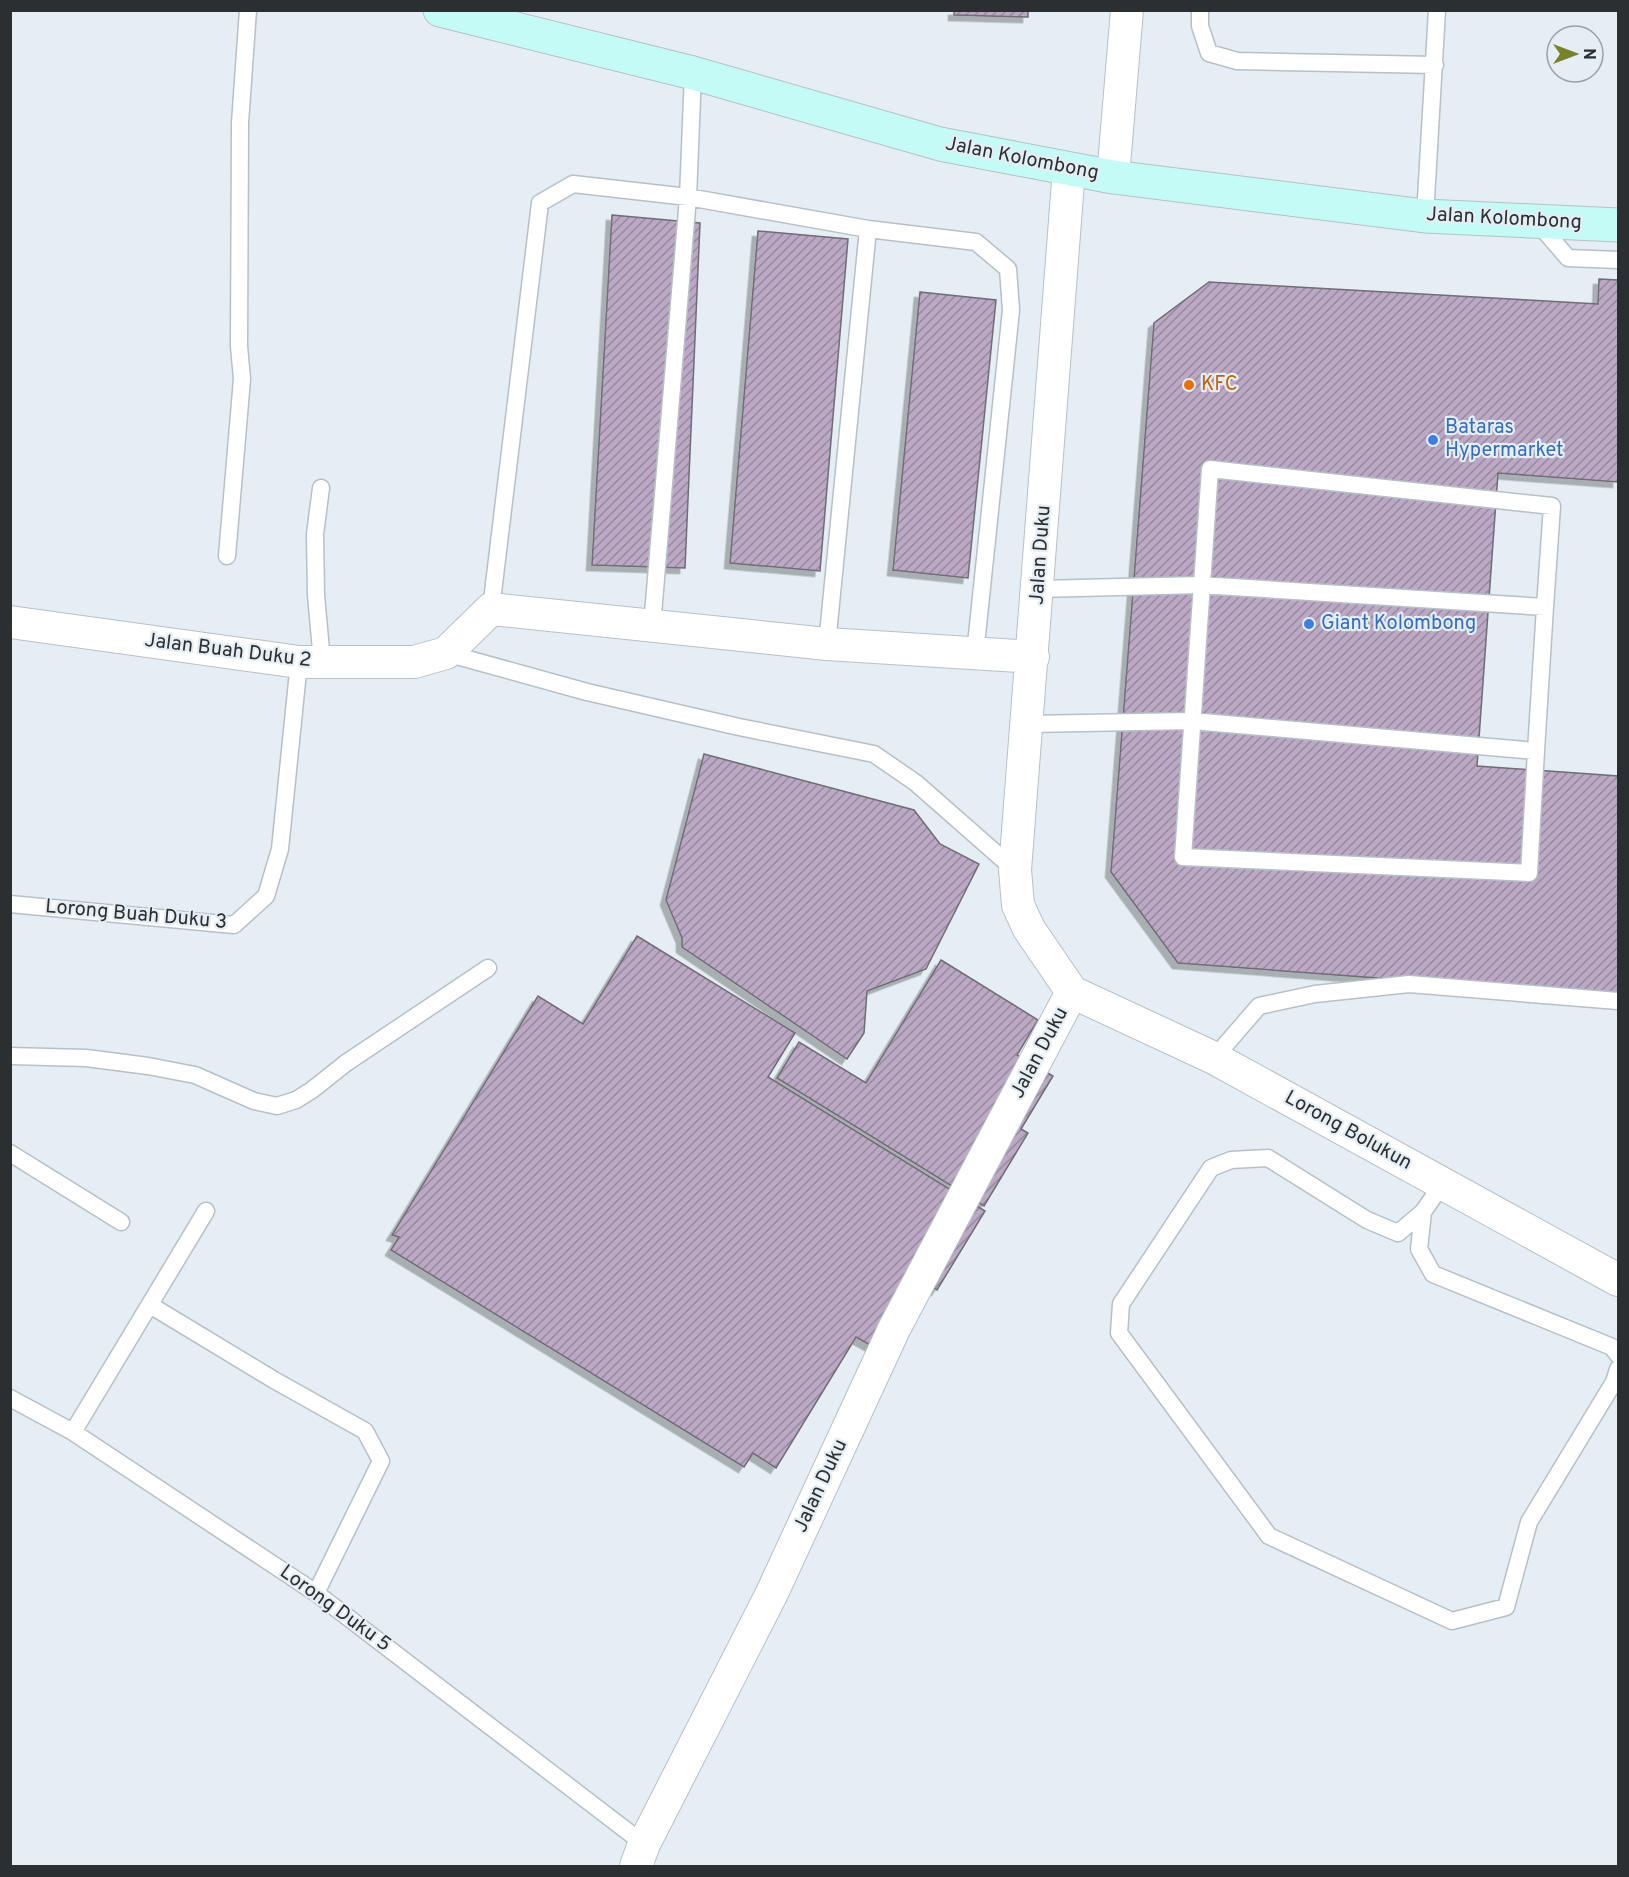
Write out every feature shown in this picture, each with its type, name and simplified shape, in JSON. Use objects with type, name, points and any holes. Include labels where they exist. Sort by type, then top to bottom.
[{"type":"street","name":"Jalan Kolombong","points":[[440,10],[511,19],[940,144],[1069,169],[1113,177],[1425,216],[1618,225]]},
{"type":"street","points":[[1113,177],[1127,10]]},
{"type":"street","name":"Jalan Duku","points":[[640,1855],[772,1593],[894,1329],[1072,992],[1029,929],[1018,905],[1016,870],[1069,169]]},
{"type":"street","points":[[446,653],[491,609],[826,644],[1033,657]]},
{"type":"street","name":"Jalan Buah Duku 2","points":[[10,622],[310,662],[414,662],[446,653]]},
{"type":"street","name":"Lorong Bolukun","points":[[1072,992],[1214,1058],[1618,1280]]},
{"type":"lane","points":[[227,556],[242,379],[239,346],[240,123],[248,10]]},
{"type":"lane","points":[[1200,10],[1200,26],[1209,53],[1238,61],[1435,64]]},
{"type":"lane","points":[[1425,216],[1437,10]]},
{"type":"lane","points":[[652,626],[688,197],[693,73]]},
{"type":"lane","points":[[491,609],[540,203],[573,184],[688,197],[868,230],[976,242],[1008,269],[1011,310],[975,654]]},
{"type":"lane","points":[[1537,221],[1568,258],[1618,260]]},
{"type":"lane","points":[[826,644],[868,230]]},
{"type":"lane","points":[[1210,469],[1552,506],[1529,873],[1183,857],[1202,585],[1210,469]]},
{"type":"lane","name":"Lorong Buah Duku 3","points":[[10,904],[234,925],[266,896],[280,849],[310,662],[316,595],[315,534],[321,488]]},
{"type":"lane","points":[[1038,589],[1202,585],[1545,607]]},
{"type":"lane","points":[[446,653],[587,692],[739,727],[874,754],[916,783],[1016,870]]},
{"type":"lane","points":[[1028,724],[1192,721],[1536,751]]},
{"type":"lane","points":[[10,1056],[86,1058],[148,1066],[195,1075],[254,1101],[278,1106],[304,1095],[488,968]]},
{"type":"lane","points":[[1214,1058],[1259,1006],[1315,994],[1409,984],[1618,1001]]},
{"type":"lane","points":[[10,1153],[121,1222]]},
{"type":"lane","points":[[1443,1183],[1424,1212],[1398,1233],[1367,1220],[1268,1158],[1231,1160],[1211,1167],[1121,1304],[1119,1333],[1269,1536],[1452,1622],[1506,1607],[1529,1522],[1614,1382],[1618,1369]]},
{"type":"lane","points":[[73,1432],[206,1211]]},
{"type":"lane","points":[[1424,1212],[1419,1249],[1433,1274],[1612,1347],[1618,1355]]},
{"type":"lane","points":[[150,1305],[274,1380],[365,1431],[381,1461],[316,1593]]},
{"type":"lane","name":"Lorong Duku 5","points":[[10,1398],[73,1432],[316,1593],[640,1855]]},
{"type":"building","points":[[954,10],[1028,10],[1028,17],[954,15]]},
{"type":"building","points":[[612,215],[700,223],[685,568],[592,565]]},
{"type":"building","points":[[758,231],[848,239],[820,571],[730,563]]},
{"type":"building","name":"Giant Kolombong","points":[[1599,279],[1618,280],[1618,482],[1498,473],[1477,766],[1618,776],[1618,996],[1178,963],[1111,872],[1154,323],[1209,282],[1598,304]]},
{"type":"building","points":[[920,292],[996,300],[968,578],[893,570]]},
{"type":"building","points":[[704,754],[914,810],[940,844],[979,864],[926,969],[867,991],[864,1033],[847,1059],[682,947],[682,938],[666,900]]},
{"type":"building","points":[[637,936],[795,1033],[768,1077],[985,1211],[937,1290],[915,1276],[872,1346],[856,1337],[776,1468],[753,1453],[744,1467],[391,1250],[399,1237],[392,1235],[538,996],[583,1024]]},
{"type":"building","points":[[941,960],[1038,1020],[1017,1055],[1053,1076],[1021,1129],[1028,1133],[984,1206],[777,1078],[799,1042],[866,1083]]},
{"type":"place","name":"KFC","points":[[1189,385]]},
{"type":"place","name":"Bataras Hypermarket","points":[[1433,440]]},
{"type":"place","name":"Giant Kolombong","points":[[1309,624]]}]
